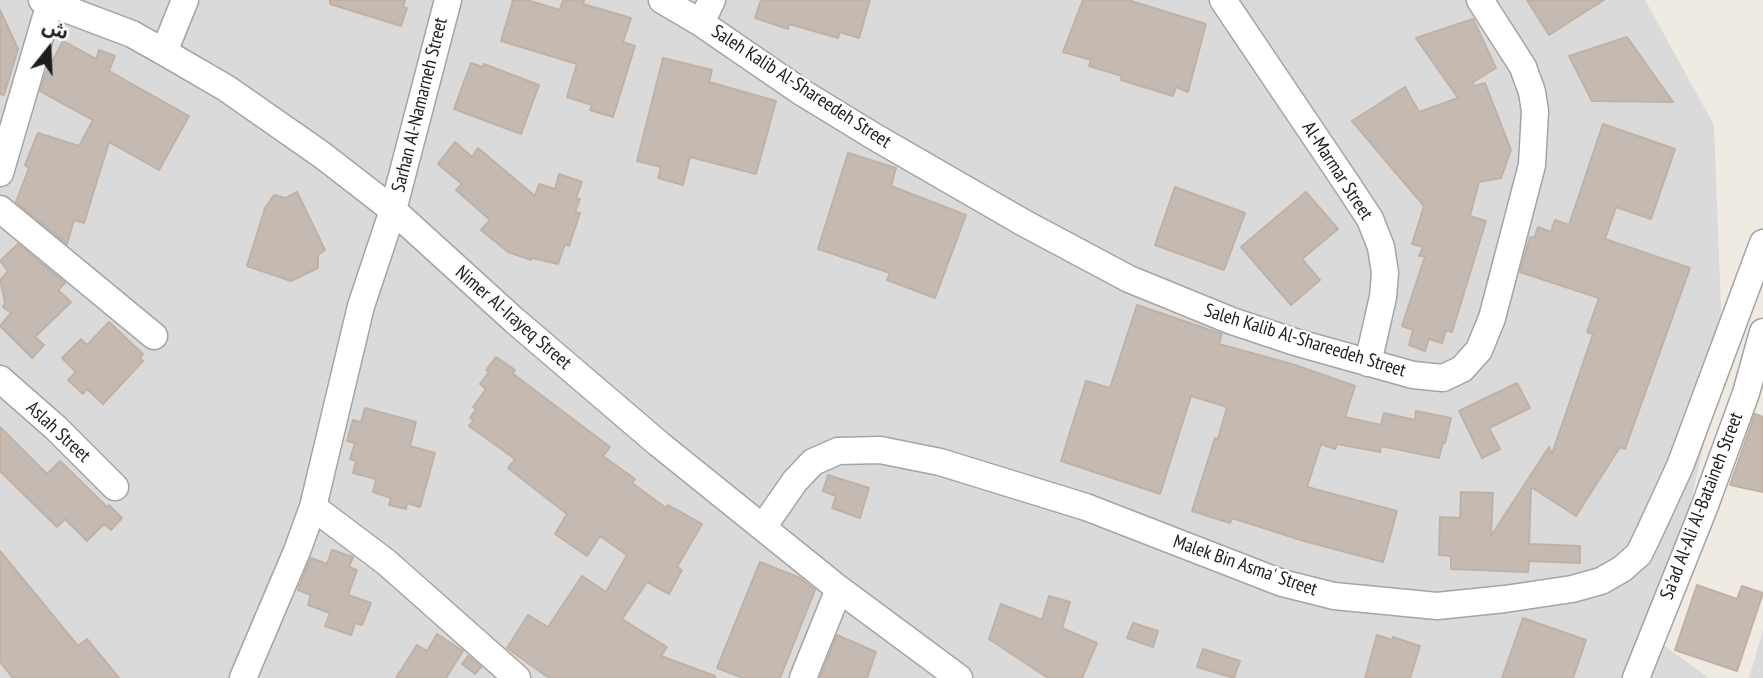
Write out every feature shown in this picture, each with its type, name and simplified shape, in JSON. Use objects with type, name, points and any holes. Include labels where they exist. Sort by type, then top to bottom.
[{"type":"street","points":[[163,52],[184,0]]},
{"type":"street","name":"Sarhan Al-Namarneh Street","points":[[243,678],[313,507],[361,306],[393,210],[448,0]]},
{"type":"street","name":"Saleh Kalib Al-Shareedeh Street","points":[[662,0],[706,12],[803,93],[1024,223],[1129,279],[1232,321],[1368,363],[1413,375],[1443,378],[1462,369],[1479,350],[1492,318],[1532,165],[1535,111],[1532,92],[1523,67],[1480,0]]},
{"type":"street","name":"Al-Marmar Street","points":[[1223,0],[1370,219],[1381,247],[1385,273],[1383,297],[1368,363]]},
{"type":"street","points":[[0,173],[46,2]]},
{"type":"street","name":"Nimer Al-Irayeq Street","points":[[46,2],[132,34],[226,88],[322,155],[393,210],[546,348],[659,444],[839,589],[957,678]]},
{"type":"street","points":[[0,209],[154,336]]},
{"type":"street","name":"Malek Bin Asma' Street","points":[[763,527],[795,481],[813,462],[838,451],[880,450],[940,462],[1086,507],[1282,583],[1334,596],[1437,606],[1506,599],[1601,582],[1639,554],[1651,529],[1680,466],[1763,243]]},
{"type":"street","name":"Sa'ad Al-Ali Al-Bataineh Street","points":[[1636,678],[1704,508],[1746,393],[1763,332]]},
{"type":"street","name":"Aslah Street","points":[[0,379],[56,428],[115,487]]},
{"type":"street","points":[[313,507],[386,562],[517,678]]},
{"type":"street","points":[[803,678],[839,589]]},
{"type":"shaded area","points":[[0,0],[1645,0],[1714,125],[1723,360],[1659,642],[1709,678],[0,678]]},
{"type":"shaded area","points":[[1763,630],[1763,678],[1749,678]]},
{"type":"building","points":[[330,0],[405,0],[403,7],[407,8],[401,26],[330,4]]},
{"type":"building","points":[[513,0],[527,0],[560,10],[563,0],[584,0],[583,4],[631,18],[623,42],[635,46],[613,117],[590,110],[592,105],[567,97],[577,64],[501,41]]},
{"type":"building","points":[[761,0],[870,0],[859,38],[840,32],[838,38],[789,24],[788,29],[755,18]]},
{"type":"building","points":[[1083,0],[1128,0],[1206,24],[1188,92],[1176,87],[1173,96],[1121,80],[1122,76],[1089,66],[1091,60],[1063,52]]},
{"type":"building","points":[[1527,0],[1604,0],[1549,35]]},
{"type":"building","points":[[0,10],[18,49],[4,95],[0,94]]},
{"type":"building","points":[[1473,19],[1496,68],[1473,82],[1474,86],[1485,83],[1511,150],[1501,178],[1479,182],[1470,216],[1486,221],[1452,332],[1446,330],[1442,343],[1429,339],[1425,351],[1409,345],[1413,330],[1402,326],[1425,256],[1419,256],[1423,247],[1412,244],[1424,206],[1352,121],[1405,87],[1419,112],[1458,98],[1416,38]]},
{"type":"building","points":[[1627,37],[1673,102],[1592,101],[1569,56]]},
{"type":"building","points":[[63,41],[96,59],[99,50],[115,56],[109,71],[189,116],[159,170],[109,142],[84,223],[74,220],[67,244],[16,202],[29,168],[25,165],[38,133],[79,146],[93,120],[40,91]]},
{"type":"building","points":[[663,58],[712,70],[709,82],[776,101],[756,174],[690,157],[683,185],[658,178],[661,167],[637,161]]},
{"type":"building","points":[[471,63],[483,67],[484,64],[539,85],[521,134],[454,109]]},
{"type":"building","points":[[1603,124],[1675,149],[1651,219],[1616,207],[1605,239],[1690,268],[1625,449],[1620,447],[1576,516],[1531,487],[1529,544],[1580,546],[1580,563],[1529,561],[1528,572],[1451,569],[1451,556],[1439,555],[1440,517],[1460,518],[1461,492],[1493,493],[1491,536],[1549,447],[1552,454],[1593,334],[1587,332],[1599,298],[1520,272],[1530,237],[1534,238],[1538,227],[1551,232],[1555,220],[1569,225]]},
{"type":"building","points":[[455,142],[472,157],[478,148],[535,196],[539,184],[555,189],[559,174],[582,182],[576,198],[580,199],[575,212],[580,213],[569,246],[565,244],[558,264],[532,258],[531,260],[508,252],[481,230],[490,220],[456,190],[462,184],[438,164]]},
{"type":"building","points":[[848,153],[896,168],[891,186],[966,215],[935,298],[887,280],[890,273],[818,249]]},
{"type":"building","points":[[1175,187],[1245,213],[1224,270],[1155,245]]},
{"type":"building","points":[[297,192],[325,250],[318,255],[318,268],[291,281],[247,266],[265,208],[274,195],[286,198]]},
{"type":"building","points":[[1306,192],[1338,229],[1302,259],[1320,280],[1291,305],[1241,247]]},
{"type":"building","points":[[18,244],[65,283],[58,290],[71,302],[35,337],[44,345],[32,358],[0,326],[11,313],[3,307],[5,302],[0,280],[8,271],[0,261]]},
{"type":"building","points":[[1137,305],[1222,334],[1219,344],[1292,364],[1355,386],[1345,417],[1381,425],[1384,413],[1415,420],[1416,411],[1451,418],[1439,458],[1381,446],[1380,452],[1337,444],[1335,449],[1321,444],[1307,487],[1397,511],[1383,562],[1232,518],[1230,523],[1192,511],[1227,407],[1191,396],[1160,494],[1061,461],[1086,381],[1110,388]]},
{"type":"building","points":[[109,322],[143,354],[140,358],[143,361],[103,404],[87,389],[83,394],[68,380],[76,372],[62,358],[81,339],[87,345]]},
{"type":"building","points":[[496,357],[515,370],[512,373],[610,447],[603,456],[635,479],[632,483],[666,508],[668,505],[702,524],[677,567],[682,570],[669,594],[647,582],[622,619],[667,647],[661,656],[715,678],[549,678],[507,648],[528,615],[548,627],[582,576],[606,592],[627,555],[600,536],[587,556],[555,534],[567,514],[508,468],[515,459],[469,426],[474,420],[470,418],[476,409],[473,407],[486,389],[480,384]]},
{"type":"building","points":[[1517,383],[1530,408],[1489,428],[1500,449],[1482,458],[1459,411]]},
{"type":"building","points":[[365,408],[416,422],[410,446],[435,453],[420,507],[407,503],[406,509],[389,505],[391,498],[373,492],[376,479],[353,473],[356,461],[350,459],[355,443],[347,441],[353,420],[361,422]]},
{"type":"building","points":[[1755,414],[1763,417],[1763,492],[1730,485]]},
{"type":"building","points":[[0,427],[47,474],[60,461],[122,518],[111,530],[104,524],[87,541],[65,519],[57,527],[0,471]]},
{"type":"building","points":[[828,475],[869,488],[860,518],[832,508],[836,496],[823,491]]},
{"type":"building","points":[[332,550],[353,557],[349,567],[357,570],[348,595],[371,603],[362,625],[355,623],[351,635],[325,626],[330,613],[308,605],[311,595],[298,590],[311,558],[327,564]]},
{"type":"building","points":[[0,551],[78,646],[87,639],[119,678],[13,678],[0,662]]},
{"type":"building","points":[[760,562],[800,578],[815,590],[780,678],[743,678],[717,668]]},
{"type":"building","points":[[1697,585],[1737,599],[1742,586],[1763,593],[1737,671],[1675,650]]},
{"type":"building","points":[[1049,596],[1070,602],[1062,628],[1097,643],[1082,678],[1048,678],[989,639],[1001,604],[1042,620]]},
{"type":"building","points":[[1523,618],[1586,640],[1573,678],[1502,678]]},
{"type":"building","points":[[1133,623],[1158,631],[1153,647],[1127,638]]},
{"type":"building","points":[[437,634],[463,651],[446,678],[396,678],[417,645],[427,651]]},
{"type":"building","points":[[837,635],[876,652],[867,678],[820,678]]},
{"type":"building","points":[[1377,635],[1420,646],[1410,678],[1365,678]]},
{"type":"building","points":[[1203,649],[1240,661],[1234,678],[1197,667]]},
{"type":"building","points":[[468,656],[481,667],[475,674],[462,664]]}]
